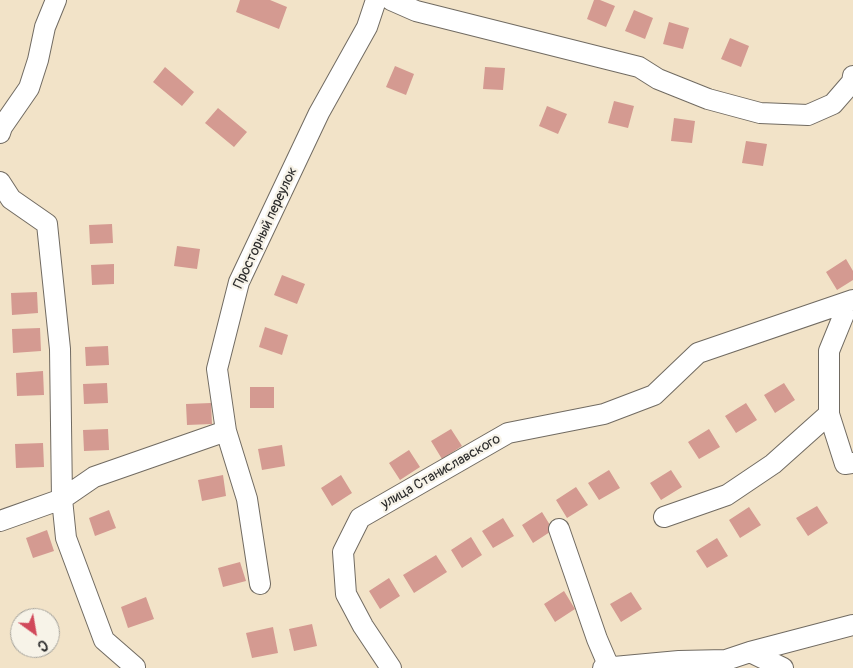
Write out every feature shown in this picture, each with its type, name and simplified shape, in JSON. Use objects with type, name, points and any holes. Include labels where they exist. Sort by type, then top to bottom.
[{"type":"street","points":[[0,133],[2,127],[29,88],[38,60],[45,27],[56,0]]},
{"type":"street","name":"Просторный переулок","points":[[260,584],[247,499],[226,431],[217,369],[239,282],[319,113],[367,27],[376,0]]},
{"type":"street","points":[[391,0],[416,11],[639,67],[658,79],[708,99],[760,113],[808,114],[833,104],[852,82],[853,76]]},
{"type":"street","points":[[0,182],[11,199],[47,224],[60,349],[62,499],[66,538],[104,640],[134,668]]},
{"type":"street","points":[[851,301],[829,351],[829,414],[845,464],[853,463]]},
{"type":"street","name":"улица Станиславского","points":[[379,659],[346,594],[343,552],[360,518],[508,434],[604,414],[654,395],[698,353],[851,301]]},
{"type":"street","points":[[664,517],[728,495],[773,464],[829,414]]},
{"type":"street","points":[[0,521],[62,499],[94,477],[226,431]]},
{"type":"street","points":[[559,529],[606,667],[679,660],[726,660],[853,625]]},
{"type":"street","points":[[750,652],[783,668]]},
{"type":"street","points":[[379,659],[391,668]]},
{"type":"building","points":[[240,0],[270,0],[287,7],[279,29],[236,12]]},
{"type":"building","points":[[594,0],[600,0],[615,6],[606,27],[587,19]]},
{"type":"building","points":[[634,10],[653,18],[645,39],[625,31]]},
{"type":"building","points":[[669,22],[689,28],[683,49],[663,44]]},
{"type":"building","points":[[730,38],[749,46],[741,67],[721,59]]},
{"type":"building","points":[[395,66],[414,74],[406,95],[386,87]]},
{"type":"building","points":[[165,67],[194,92],[182,106],[153,82]]},
{"type":"building","points":[[485,67],[505,68],[503,90],[483,89]]},
{"type":"building","points":[[614,101],[634,106],[628,128],[608,123]]},
{"type":"building","points":[[547,106],[567,114],[558,134],[539,126]]},
{"type":"building","points":[[218,108],[247,132],[234,147],[205,123]]},
{"type":"building","points":[[674,118],[695,121],[692,143],[671,141]]},
{"type":"building","points":[[746,141],[767,144],[763,166],[742,163]]},
{"type":"building","points":[[112,224],[113,243],[90,244],[89,225]]},
{"type":"building","points":[[177,246],[200,249],[197,269],[174,266]]},
{"type":"building","points":[[846,259],[853,271],[853,280],[837,290],[826,272]]},
{"type":"building","points":[[114,264],[114,284],[92,285],[91,265]]},
{"type":"building","points":[[282,275],[305,284],[297,304],[274,295]]},
{"type":"building","points":[[37,292],[38,313],[12,315],[11,293]]},
{"type":"building","points":[[265,327],[288,335],[282,355],[259,347]]},
{"type":"building","points":[[40,328],[41,351],[13,353],[12,329]]},
{"type":"building","points":[[108,346],[109,365],[86,366],[85,347]]},
{"type":"building","points":[[43,371],[44,395],[17,396],[16,373]]},
{"type":"building","points":[[107,383],[108,403],[84,404],[83,384]]},
{"type":"building","points":[[784,383],[795,400],[775,413],[764,395]]},
{"type":"building","points":[[250,387],[274,387],[274,408],[250,408]]},
{"type":"building","points":[[211,403],[212,424],[187,425],[186,404]]},
{"type":"building","points":[[746,403],[757,420],[736,433],[725,416]]},
{"type":"building","points":[[108,429],[109,450],[84,451],[83,430]]},
{"type":"building","points":[[451,429],[462,446],[442,459],[431,441]]},
{"type":"building","points":[[709,429],[720,447],[699,459],[688,442]]},
{"type":"building","points":[[43,443],[44,467],[16,468],[15,444]]},
{"type":"building","points":[[282,445],[285,466],[262,470],[258,449]]},
{"type":"building","points":[[409,450],[420,467],[400,480],[389,463]]},
{"type":"building","points":[[609,470],[620,488],[599,500],[588,483]]},
{"type":"building","points":[[671,470],[682,487],[661,500],[650,483]]},
{"type":"building","points":[[223,475],[226,496],[202,501],[198,480]]},
{"type":"building","points":[[341,475],[352,493],[332,506],[321,488]]},
{"type":"building","points":[[576,487],[588,505],[567,518],[556,500]]},
{"type":"building","points":[[817,506],[828,523],[808,536],[796,518]]},
{"type":"building","points":[[749,507],[761,525],[740,538],[729,520]]},
{"type":"building","points":[[109,510],[116,528],[95,536],[89,518]]},
{"type":"building","points":[[542,512],[553,530],[533,543],[522,525]]},
{"type":"building","points":[[503,518],[514,536],[493,548],[482,531]]},
{"type":"building","points":[[47,530],[54,551],[33,558],[26,538]]},
{"type":"building","points":[[471,537],[482,555],[462,568],[451,550]]},
{"type":"building","points":[[717,538],[728,556],[707,568],[696,551]]},
{"type":"building","points":[[436,555],[447,572],[414,593],[403,575]]},
{"type":"building","points":[[240,562],[246,581],[223,587],[218,568]]},
{"type":"building","points":[[389,578],[400,596],[380,609],[369,591]]},
{"type":"building","points":[[564,591],[575,609],[555,622],[544,604]]},
{"type":"building","points":[[631,592],[642,609],[621,622],[610,604]]},
{"type":"building","points":[[146,597],[154,619],[128,628],[121,607]]},
{"type":"building","points":[[312,624],[317,646],[294,651],[289,629]]},
{"type":"building","points":[[273,627],[278,653],[252,658],[246,633]]}]
